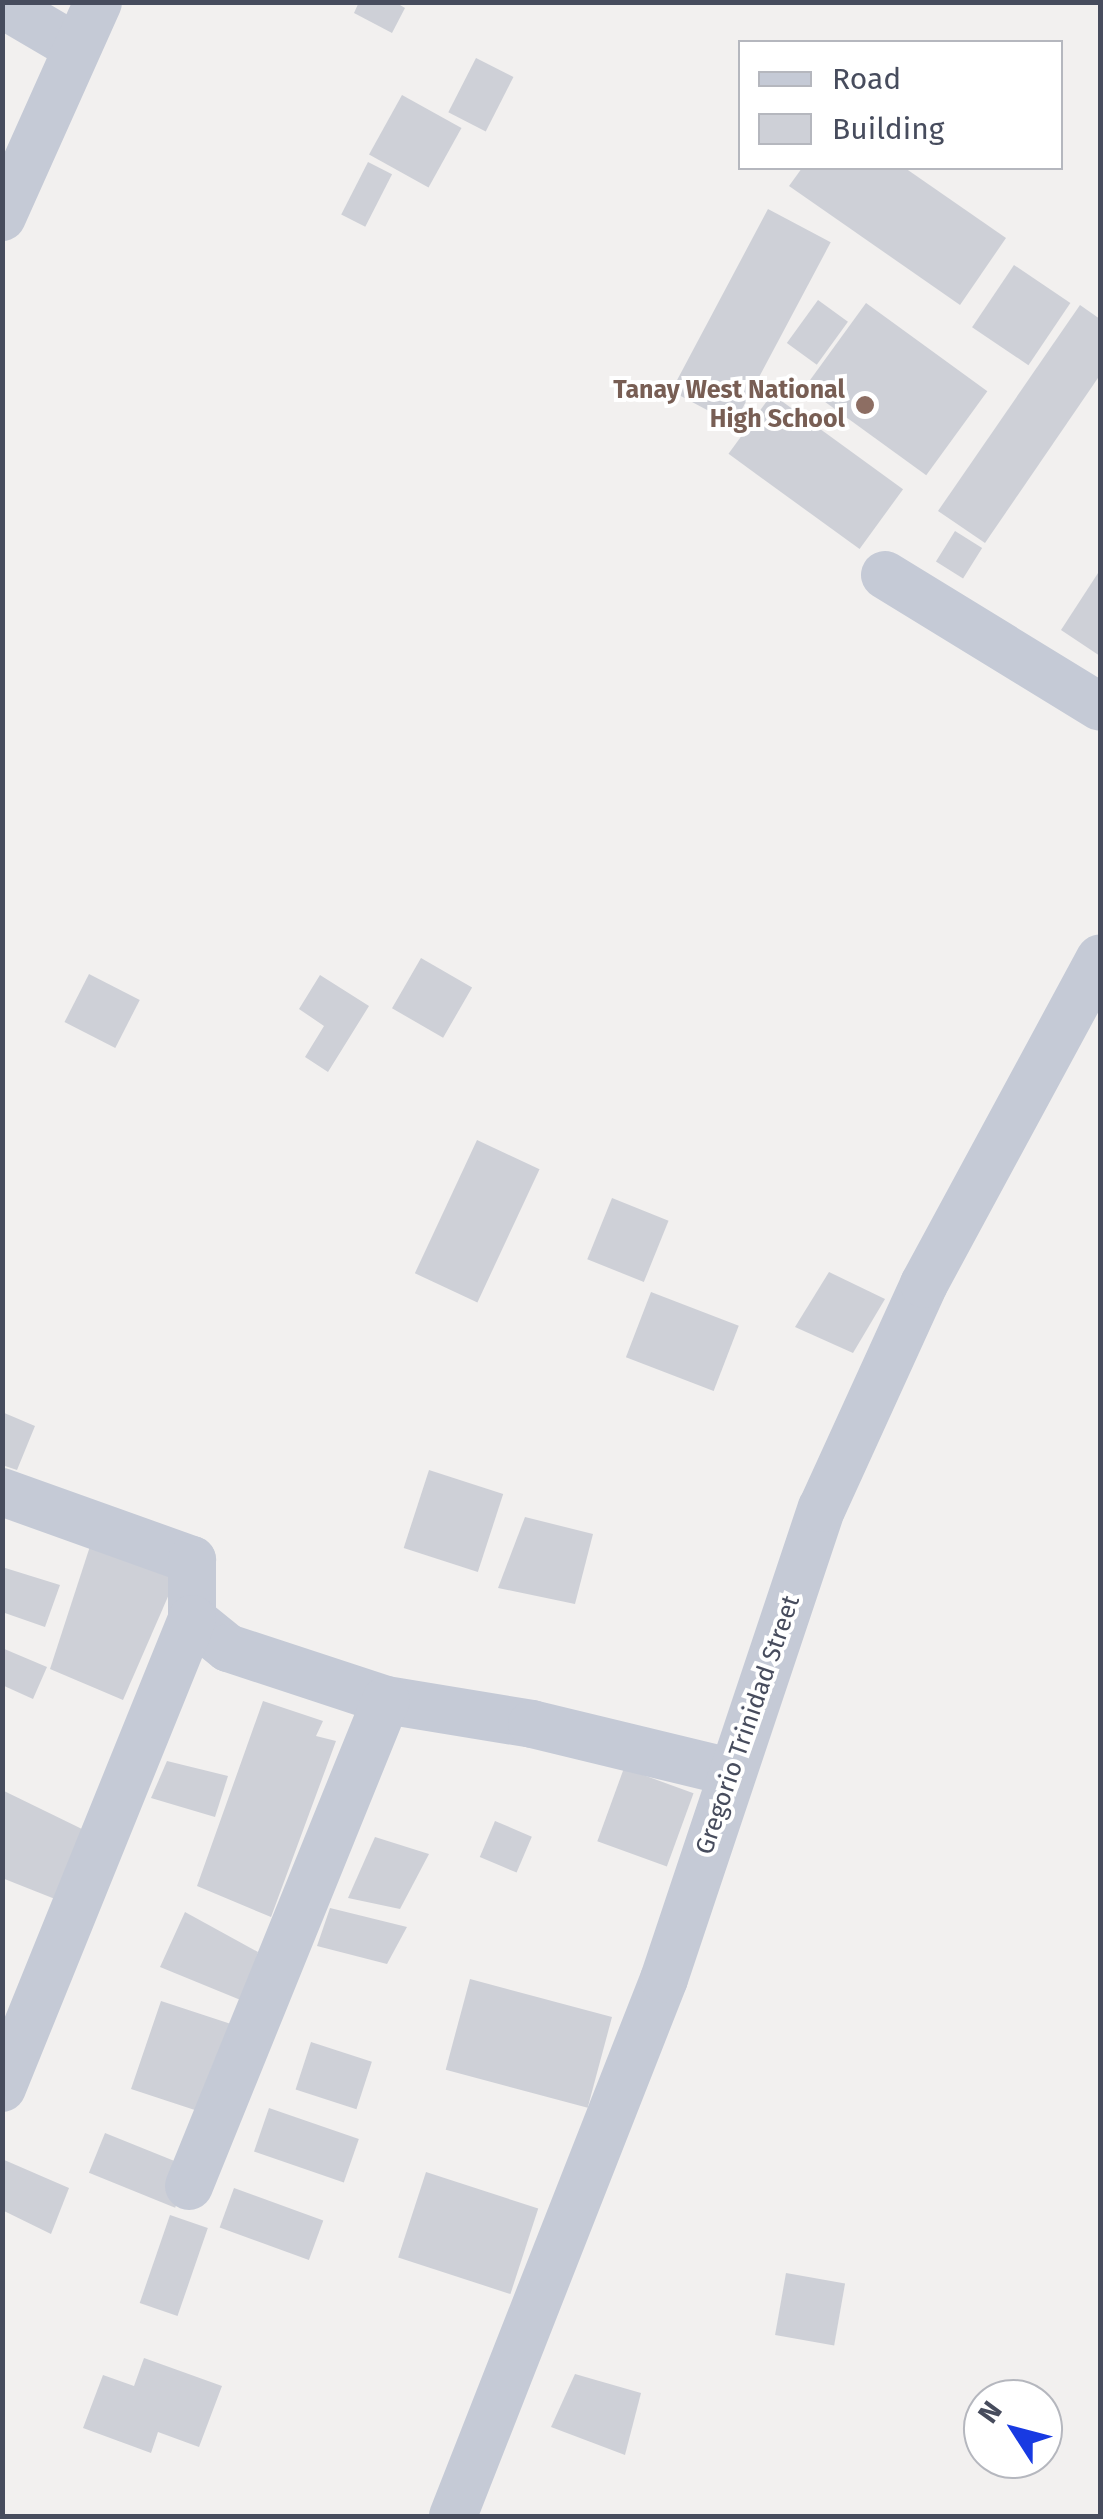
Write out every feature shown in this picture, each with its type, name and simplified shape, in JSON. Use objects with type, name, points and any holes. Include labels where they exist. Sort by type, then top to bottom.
[{"type":"street","points":[[2,217],[98,2]]},
{"type":"street","points":[[2,4],[75,47]]},
{"type":"street","points":[[885,574],[1100,708]]},
{"type":"street","name":"Gregorio Trinidad Street","points":[[453,2516],[664,1980],[822,1508],[924,1284],[1100,959]]},
{"type":"street","points":[[2,1492],[192,1560],[192,1619],[2,2088]]},
{"type":"street","points":[[192,1619],[228,1648],[386,1700],[532,1724],[731,1772]]},
{"type":"street","points":[[189,2186],[386,1700]]},
{"type":"building","points":[[359,2],[395,2],[405,8],[392,33],[354,13]]},
{"type":"building","points":[[476,58],[513,77],[486,131],[448,112]]},
{"type":"building","points":[[402,95],[461,128],[429,187],[369,154]]},
{"type":"building","points":[[368,162],[392,174],[365,227],[341,215]]},
{"type":"building","points":[[801,170],[908,170],[1006,238],[960,305],[789,186]]},
{"type":"building","points":[[768,209],[831,242],[734,424],[671,391]]},
{"type":"building","points":[[1014,265],[1070,303],[1028,365],[972,327]]},
{"type":"building","points":[[818,300],[848,322],[817,365],[787,343]]},
{"type":"building","points":[[866,303],[987,391],[926,475],[805,387]]},
{"type":"building","points":[[1080,305],[1100,319],[1100,375],[985,543],[938,511]]},
{"type":"building","points":[[772,394],[903,489],[860,549],[729,454]]},
{"type":"building","points":[[955,531],[982,548],[963,578],[936,562]]},
{"type":"building","points":[[1100,570],[1100,656],[1061,630]]},
{"type":"building","points":[[421,958],[472,988],[443,1038],[392,1008]]},
{"type":"building","points":[[89,974],[140,1000],[115,1048],[64,1022]]},
{"type":"building","points":[[320,975],[369,1006],[328,1072],[305,1057],[324,1026],[299,1009]]},
{"type":"building","points":[[477,1140],[540,1169],[477,1302],[415,1273]]},
{"type":"building","points":[[612,1198],[669,1221],[644,1282],[587,1259]]},
{"type":"building","points":[[829,1272],[885,1299],[853,1353],[795,1327]]},
{"type":"building","points":[[651,1292],[739,1326],[714,1391],[626,1357]]},
{"type":"building","points":[[2,1412],[35,1426],[17,1470],[2,1465]]},
{"type":"building","points":[[429,1470],[503,1494],[478,1572],[404,1548]]},
{"type":"building","points":[[525,1517],[593,1534],[575,1604],[498,1588]]},
{"type":"building","points":[[94,1534],[180,1569],[123,1700],[50,1669]]},
{"type":"building","points":[[2,1567],[60,1585],[45,1627],[2,1612]]},
{"type":"building","points":[[2,1648],[47,1667],[33,1699],[2,1685]]},
{"type":"building","points":[[263,1701],[323,1721],[316,1736],[336,1741],[271,1917],[197,1886]]},
{"type":"building","points":[[167,1761],[228,1776],[215,1817],[151,1798]]},
{"type":"building","points":[[624,1768],[694,1793],[667,1867],[597,1841]]},
{"type":"building","points":[[2,1790],[82,1829],[55,1899],[2,1878]]},
{"type":"building","points":[[495,1821],[532,1837],[517,1873],[480,1857]]},
{"type":"building","points":[[375,1837],[429,1854],[400,1909],[348,1898]]},
{"type":"building","points":[[330,1908],[407,1927],[387,1964],[317,1946]]},
{"type":"building","points":[[185,1912],[258,1952],[243,2001],[160,1967]]},
{"type":"building","points":[[470,1979],[612,2017],[588,2108],[446,2070]]},
{"type":"building","points":[[161,2001],[231,2024],[211,2069],[225,2081],[210,2115],[131,2089]]},
{"type":"building","points":[[311,2042],[372,2062],[356,2109],[296,2090]]},
{"type":"building","points":[[269,2108],[359,2139],[344,2182],[254,2151]]},
{"type":"building","points":[[105,2133],[191,2168],[175,2208],[89,2173]]},
{"type":"building","points":[[2,2159],[69,2188],[51,2234],[2,2210]]},
{"type":"building","points":[[426,2172],[538,2208],[510,2294],[398,2258]]},
{"type":"building","points":[[234,2188],[323,2220],[309,2260],[220,2227]]},
{"type":"building","points":[[170,2215],[208,2228],[178,2316],[140,2303]]},
{"type":"building","points":[[786,2273],[845,2283],[834,2345],[775,2335]]},
{"type":"building","points":[[144,2358],[222,2386],[199,2447],[158,2432],[151,2453],[83,2428],[103,2375],[134,2386]]},
{"type":"building","points":[[575,2374],[641,2393],[625,2455],[551,2427]]},
{"type":"place","name":"Tanay West National High School","points":[[865,405]]}]
